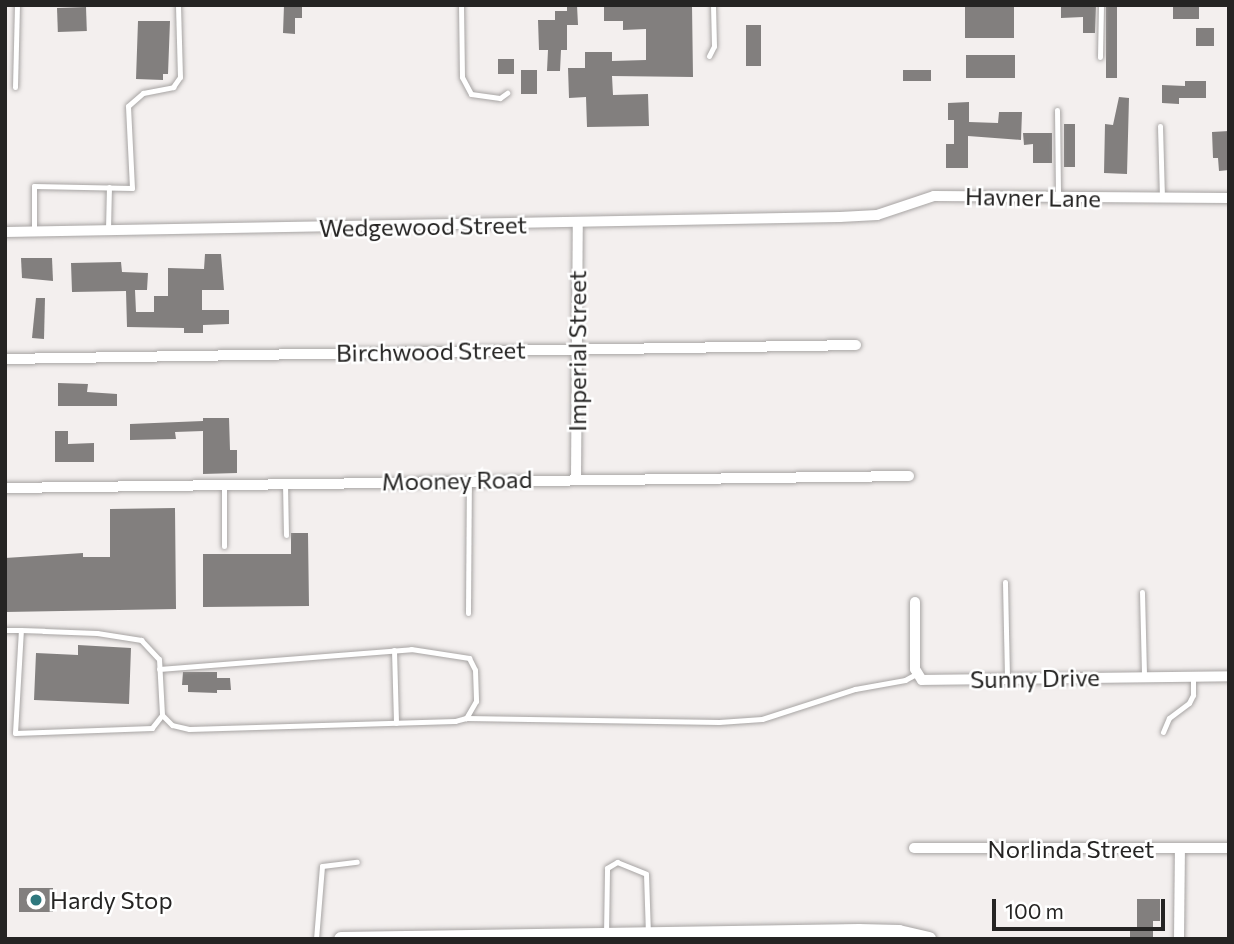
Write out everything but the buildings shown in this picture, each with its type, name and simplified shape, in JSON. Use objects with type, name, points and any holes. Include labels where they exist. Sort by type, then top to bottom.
[{"type":"main road","points":[[341,939],[859,931],[899,932],[929,939]]},
{"type":"street","name":"Havner Lane","points":[[840,217],[877,215],[934,196],[1229,198]]},
{"type":"street","name":"Wedgewood Street","points":[[5,232],[840,217]]},
{"type":"street","name":"Imperial Street","points":[[576,479],[578,223]]},
{"type":"street","name":"Birchwood Street","points":[[5,359],[856,345]]},
{"type":"street","name":"Mooney Road","points":[[5,488],[909,476]]},
{"type":"street","points":[[915,602],[916,674]]},
{"type":"street","name":"Sunny Drive","points":[[916,674],[924,680],[1229,676]]},
{"type":"street","name":"Norlinda Street","points":[[914,848],[1229,848]]},
{"type":"street","points":[[1179,939],[1180,848]]},
{"type":"lane","points":[[15,87],[17,5]]},
{"type":"lane","points":[[34,232],[34,186],[132,188],[128,106],[143,93],[173,87],[180,77],[178,5]]},
{"type":"lane","points":[[461,5],[462,77],[471,94],[500,98],[507,93]]},
{"type":"lane","points":[[709,55],[714,46],[713,5]]},
{"type":"lane","points":[[1100,57],[1101,5]]},
{"type":"lane","points":[[1057,110],[1058,198]]},
{"type":"lane","points":[[1160,126],[1162,198]]},
{"type":"lane","points":[[108,230],[109,187]]},
{"type":"lane","points":[[468,613],[469,480]]},
{"type":"lane","points":[[285,483],[286,535]]},
{"type":"lane","points":[[224,484],[224,546]]},
{"type":"lane","points":[[1005,582],[1007,678]]},
{"type":"lane","points":[[1142,592],[1144,676]]},
{"type":"lane","points":[[5,630],[97,633],[141,640],[159,659],[162,715],[172,725],[189,729],[396,723],[466,718],[719,722],[762,719],[855,689],[905,680],[916,674]]},
{"type":"lane","points":[[15,733],[21,630]]},
{"type":"lane","points":[[159,669],[394,650],[446,652],[469,658],[475,670],[476,701],[466,718]]},
{"type":"lane","points":[[394,650],[396,723]]},
{"type":"lane","points":[[1163,732],[1170,718],[1189,703],[1193,695],[1193,676]]},
{"type":"lane","points":[[5,733],[152,727],[162,715]]},
{"type":"lane","points":[[316,939],[322,866],[357,862]]},
{"type":"lane","points":[[606,934],[607,868],[617,862],[646,874],[648,934]]},
{"type":"place","name":"Hardy Stop","points":[[36,900]]}]
